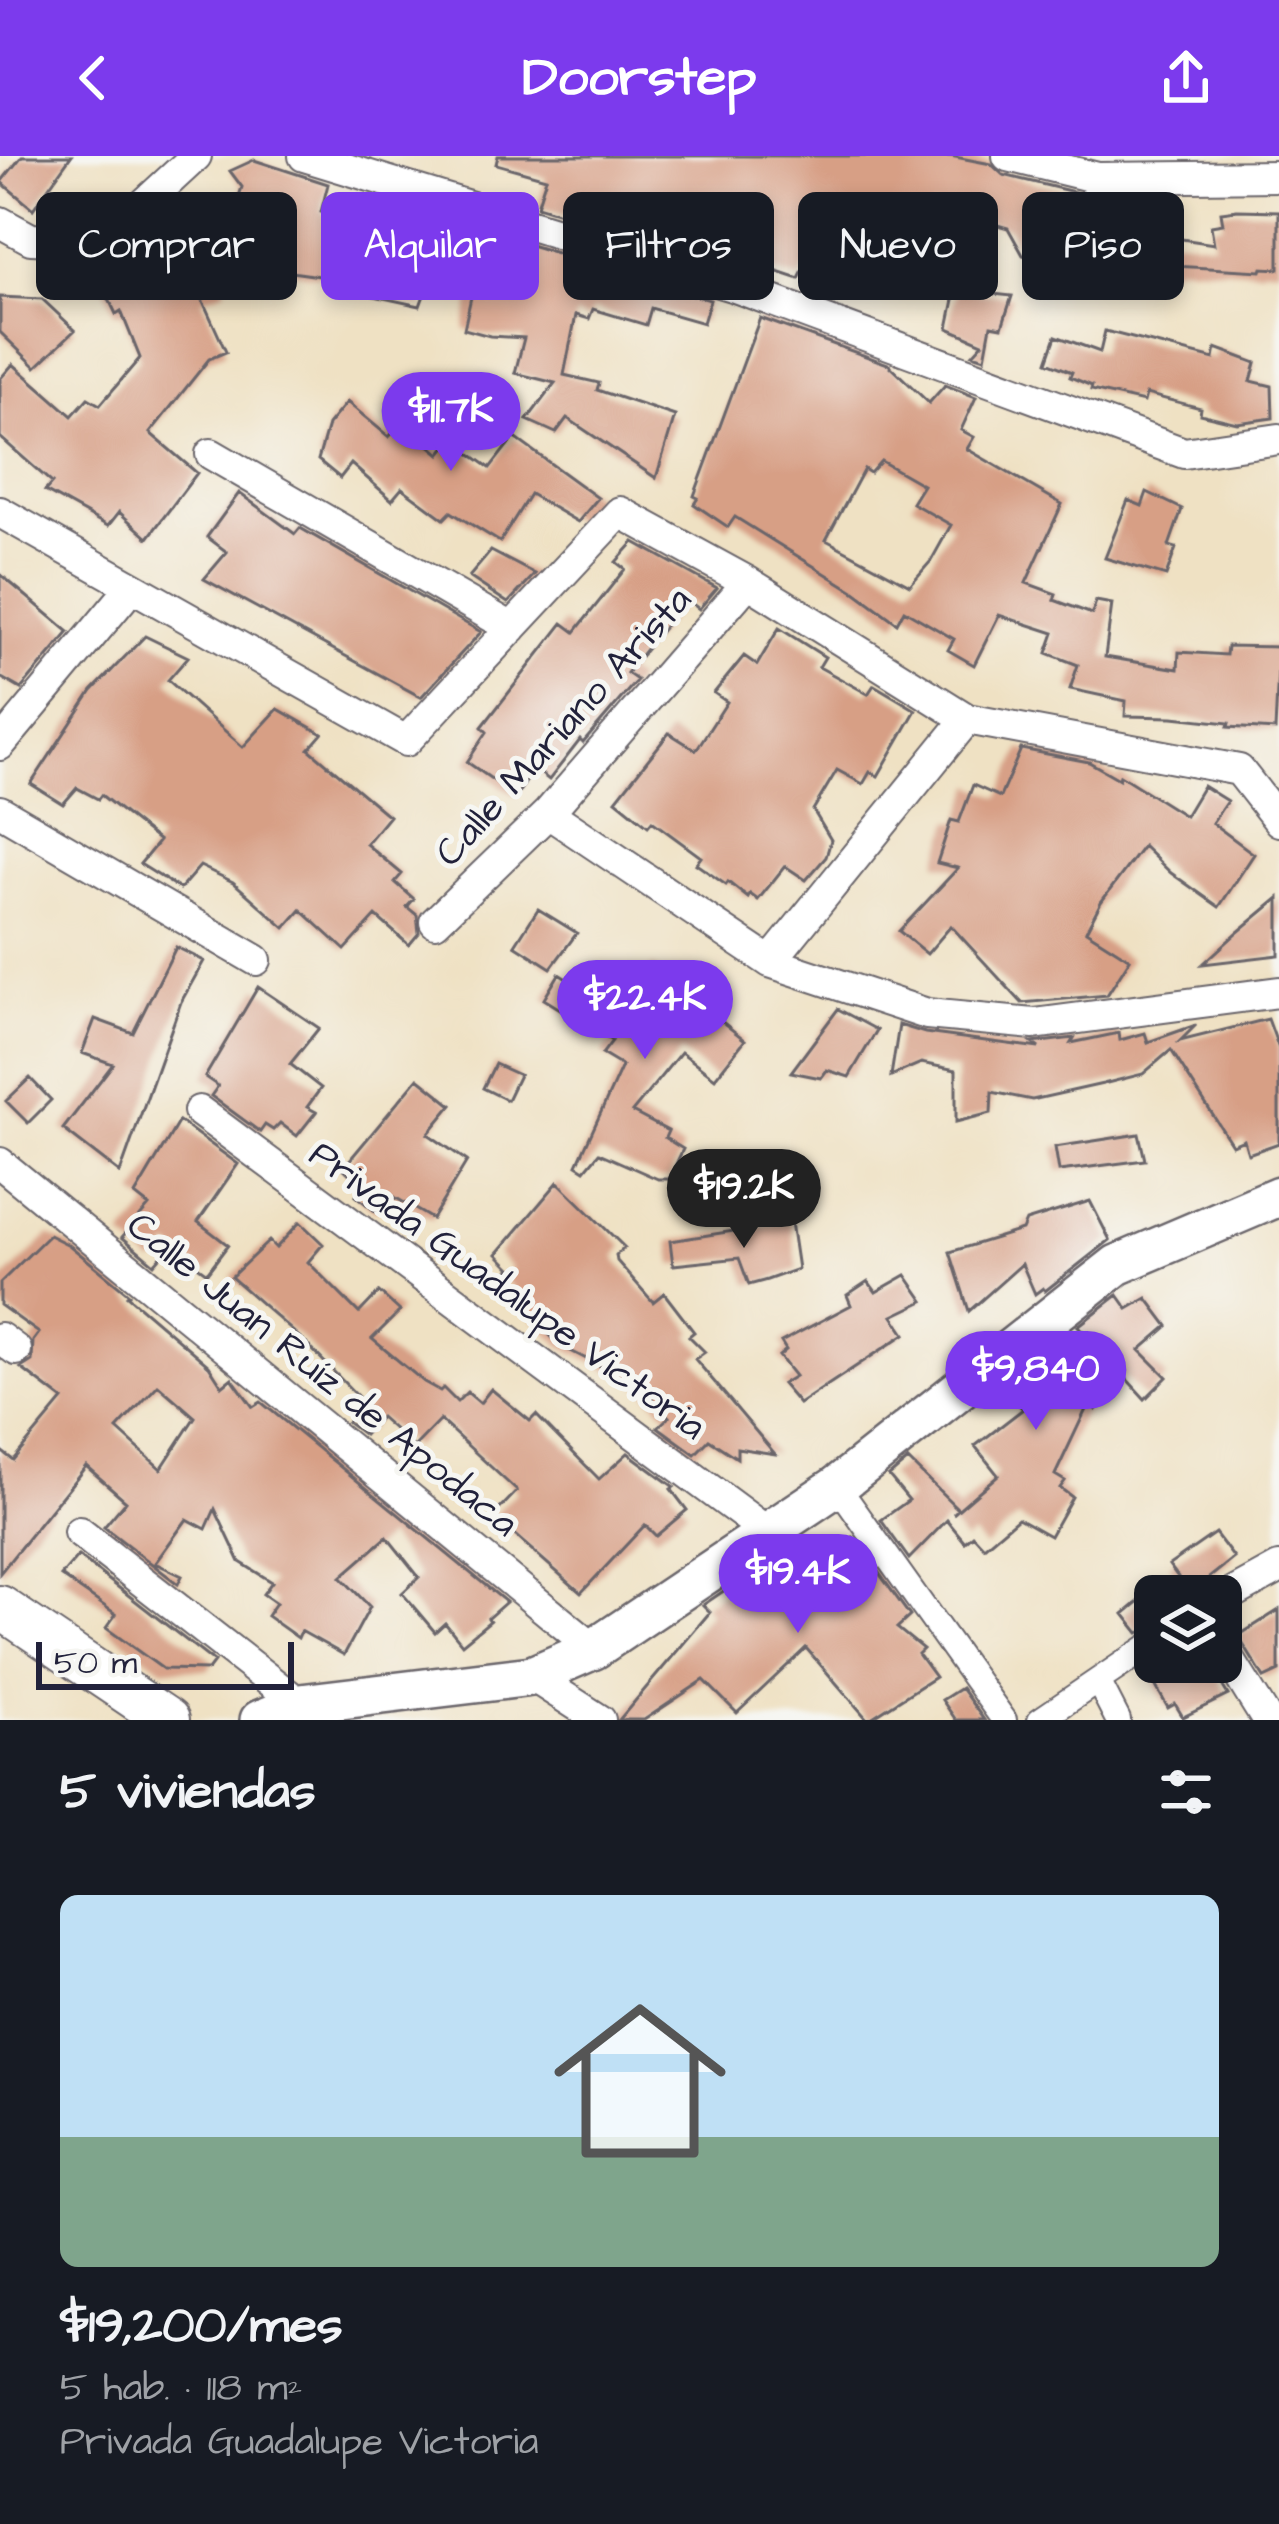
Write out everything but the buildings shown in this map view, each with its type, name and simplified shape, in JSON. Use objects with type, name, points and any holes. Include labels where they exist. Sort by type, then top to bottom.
[{"type":"main road","points":[[0,1607],[168,1720]]},
{"type":"street","points":[[0,222],[31,239],[103,242],[196,156]]},
{"type":"street","points":[[304,156],[735,286],[1184,453],[1279,440]]},
{"type":"street","points":[[1008,156],[1098,178],[1279,176]]},
{"type":"street","points":[[1097,192],[1098,178]]},
{"type":"street","points":[[211,454],[512,628]]},
{"type":"street","points":[[0,512],[406,741],[620,512],[748,583],[967,719],[1239,770],[1279,821]]},
{"type":"street","name":"Calle Mariano Arista","points":[[435,922],[548,813],[748,583]]},
{"type":"street","points":[[0,745],[131,588]]},
{"type":"street","points":[[770,962],[967,719]]},
{"type":"street","points":[[0,811],[256,960]]},
{"type":"street","points":[[548,813],[770,962],[927,1014],[1034,1024],[1279,992]]},
{"type":"street","name":"Privada Guadalupe Victoria","points":[[199,1112],[770,1534]]},
{"type":"street","name":"Calle Juan Ruíz de Apodaca","points":[[0,1163],[594,1648]]},
{"type":"street","points":[[260,1720],[300,1704],[532,1676],[594,1648],[837,1486],[1117,1265],[1279,1196]]},
{"type":"street","points":[[837,1486],[1004,1720]]},
{"type":"street","points":[[79,1532],[300,1704]]},
{"type":"street","points":[[1242,1588],[1279,1568]]},
{"type":"street","points":[[1040,1720],[1134,1656]]},
{"type":"street","points":[[532,1676],[600,1720]]},
{"type":"street","points":[[1242,1680],[1267,1720]]},
{"type":"street","points":[[1098,1681],[1118,1720]]}]
